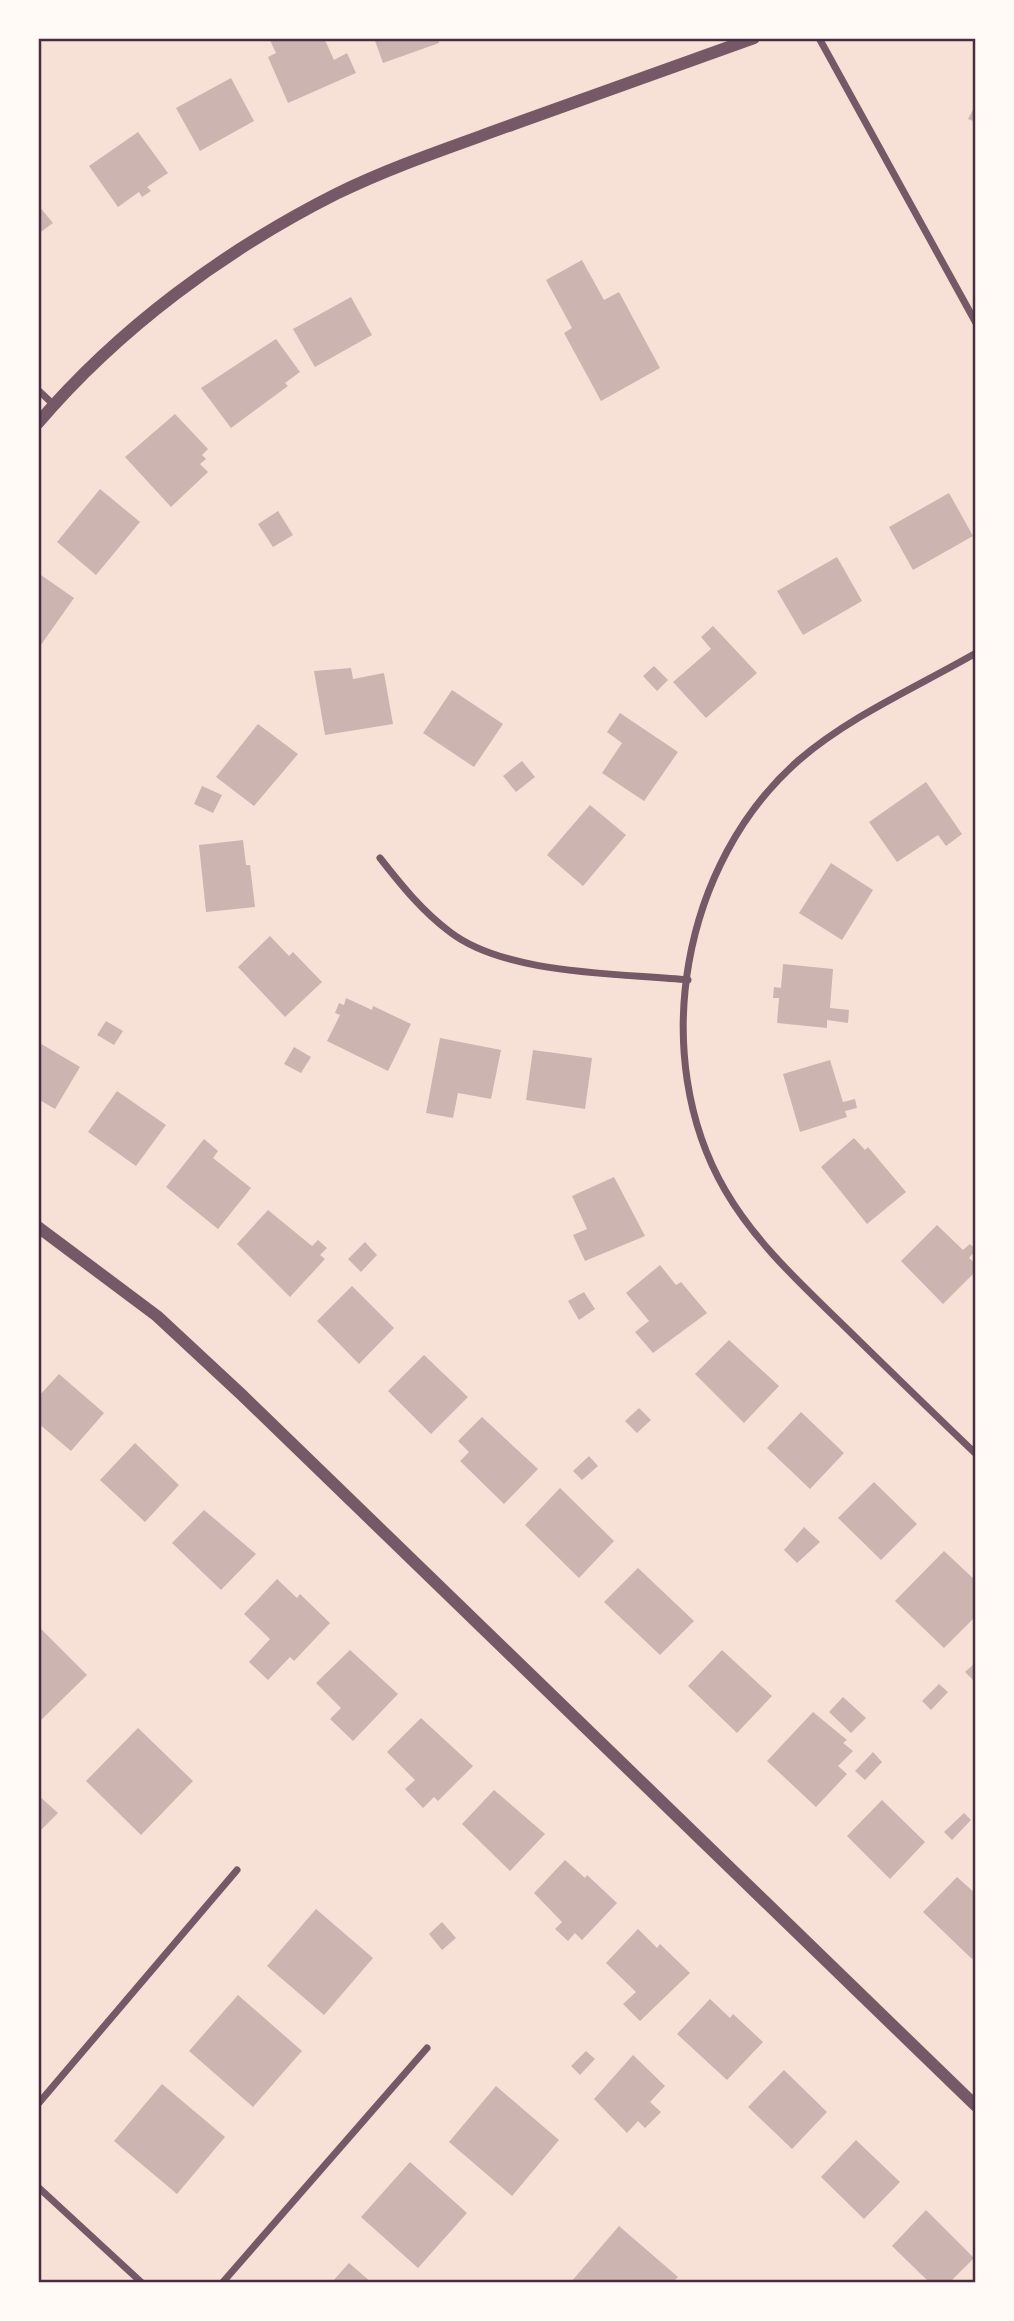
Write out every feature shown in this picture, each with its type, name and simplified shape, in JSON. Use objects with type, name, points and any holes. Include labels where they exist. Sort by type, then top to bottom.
[{"type":"street","points":[[38,423],[120,341],[187,286],[256,239],[337,194],[442,150],[754,38]]},
{"type":"street","points":[[819,38],[975,323]]},
{"type":"street","points":[[38,390],[54,405]]},
{"type":"street","points":[[975,653],[843,729],[800,760],[769,791],[717,870],[698,920],[683,1029],[686,1077],[708,1154],[725,1190],[750,1226],[798,1281],[975,1454]]},
{"type":"street","points":[[380,859],[415,903],[452,934],[484,952],[524,964],[688,980]]},
{"type":"street","points":[[38,1227],[157,1316],[242,1395],[975,2106]]},
{"type":"street","points":[[38,2104],[237,1870]]},
{"type":"street","points":[[223,2283],[427,2048]]},
{"type":"street","points":[[38,2187],[141,2283]]},
{"type":"building","points":[[269,38],[324,38],[334,60],[347,53],[356,73],[288,103],[268,57],[276,53]]},
{"type":"building","points":[[374,38],[438,38],[439,43],[383,63]]},
{"type":"building","points":[[231,78],[254,121],[200,151],[176,108]]},
{"type":"building","points":[[976,104],[976,122],[968,119]]},
{"type":"building","points":[[138,132],[168,173],[147,187],[151,191],[142,197],[139,192],[118,207],[89,166]]},
{"type":"building","points":[[38,205],[53,223],[38,234]]},
{"type":"building","points":[[582,260],[604,300],[619,292],[660,368],[601,401],[564,333],[572,328],[546,280]]},
{"type":"building","points":[[351,297],[372,335],[315,367],[293,329]]},
{"type":"building","points":[[276,339],[300,372],[285,383],[288,386],[231,428],[201,388]]},
{"type":"building","points":[[175,414],[208,449],[202,455],[206,459],[200,464],[208,472],[171,507],[125,457]]},
{"type":"building","points":[[100,489],[140,522],[96,575],[57,542]]},
{"type":"building","points":[[949,493],[973,536],[913,570],[889,527]]},
{"type":"building","points":[[278,511],[293,535],[273,547],[258,524]]},
{"type":"building","points":[[837,557],[862,601],[803,635],[777,591]]},
{"type":"building","points":[[38,573],[74,598],[38,649]]},
{"type":"building","points":[[713,626],[757,673],[706,718],[673,682],[711,649],[701,637]]},
{"type":"building","points":[[654,666],[668,680],[657,691],[643,676]]},
{"type":"building","points":[[351,668],[353,679],[384,673],[393,724],[325,735],[314,671]]},
{"type":"building","points":[[452,690],[503,724],[474,767],[423,733]]},
{"type":"building","points":[[620,713],[678,752],[644,801],[602,773],[622,743],[607,732]]},
{"type":"building","points":[[258,724],[298,754],[254,806],[216,777]]},
{"type":"building","points":[[522,761],[535,777],[516,792],[503,776]]},
{"type":"building","points":[[926,782],[962,834],[946,846],[938,835],[897,862],[869,822]]},
{"type":"building","points":[[202,786],[222,795],[213,813],[194,804]]},
{"type":"building","points":[[590,805],[626,835],[583,886],[547,855]]},
{"type":"building","points":[[243,840],[246,865],[250,865],[255,907],[206,912],[199,845]]},
{"type":"building","points":[[831,863],[873,890],[842,940],[799,913]]},
{"type":"building","points":[[270,936],[289,956],[293,952],[322,982],[285,1017],[238,967]]},
{"type":"building","points":[[783,964],[833,969],[830,1008],[849,1010],[848,1023],[827,1020],[827,1028],[777,1023],[779,998],[773,998],[774,987],[781,988]]},
{"type":"building","points":[[346,998],[372,1010],[373,1006],[411,1024],[388,1071],[327,1041],[340,1015],[335,1013],[339,1003],[344,1005]]},
{"type":"building","points":[[106,1021],[123,1031],[114,1045],[97,1035]]},
{"type":"building","points":[[440,1038],[501,1050],[491,1099],[458,1093],[453,1118],[426,1113]]},
{"type":"building","points":[[38,1042],[80,1067],[55,1109],[38,1099]]},
{"type":"building","points":[[294,1047],[311,1057],[301,1073],[284,1064]]},
{"type":"building","points":[[533,1050],[592,1058],[585,1109],[526,1100]]},
{"type":"building","points":[[830,1060],[843,1102],[855,1099],[857,1108],[845,1111],[847,1117],[800,1132],[783,1074]]},
{"type":"building","points":[[117,1091],[166,1125],[136,1166],[88,1132]]},
{"type":"building","points":[[854,1138],[865,1150],[868,1147],[906,1192],[867,1224],[821,1167]]},
{"type":"building","points":[[204,1139],[218,1151],[213,1158],[251,1188],[218,1229],[166,1187]]},
{"type":"building","points":[[614,1177],[645,1236],[585,1261],[573,1235],[587,1229],[572,1196]]},
{"type":"building","points":[[268,1210],[312,1246],[318,1240],[327,1248],[320,1255],[325,1259],[290,1297],[237,1244]]},
{"type":"building","points":[[937,1225],[963,1250],[970,1244],[976,1250],[969,1258],[976,1264],[976,1271],[943,1304],[901,1261]]},
{"type":"building","points":[[365,1242],[377,1255],[361,1272],[348,1259]]},
{"type":"building","points":[[660,1265],[676,1285],[681,1282],[707,1313],[653,1353],[635,1332],[649,1321],[626,1293]]},
{"type":"building","points":[[352,1286],[394,1328],[359,1364],[317,1321]]},
{"type":"building","points":[[584,1292],[595,1309],[579,1320],[568,1301]]},
{"type":"building","points":[[729,1340],[779,1386],[744,1423],[695,1374]]},
{"type":"building","points":[[424,1355],[468,1397],[431,1434],[388,1391]]},
{"type":"building","points":[[59,1374],[104,1413],[71,1451],[38,1423],[38,1397]]},
{"type":"building","points":[[639,1408],[651,1420],[637,1433],[625,1421]]},
{"type":"building","points":[[801,1412],[844,1453],[810,1489],[767,1448]]},
{"type":"building","points":[[482,1417],[538,1469],[504,1504],[460,1461],[469,1452],[458,1441]]},
{"type":"building","points":[[135,1443],[179,1485],[145,1522],[100,1480]]},
{"type":"building","points":[[589,1456],[598,1466],[582,1480],[573,1471]]},
{"type":"building","points":[[874,1482],[917,1524],[881,1560],[838,1518]]},
{"type":"building","points":[[560,1488],[614,1541],[579,1578],[525,1525]]},
{"type":"building","points":[[204,1510],[256,1554],[221,1590],[172,1543]]},
{"type":"building","points":[[804,1527],[820,1542],[797,1563],[784,1550]]},
{"type":"building","points":[[944,1551],[976,1581],[976,1616],[944,1648],[895,1601]]},
{"type":"building","points":[[638,1568],[694,1621],[660,1655],[604,1602]]},
{"type":"building","points":[[277,1579],[297,1598],[300,1594],[330,1623],[294,1661],[290,1657],[268,1680],[249,1662],[270,1639],[244,1614]]},
{"type":"building","points":[[38,1626],[87,1675],[38,1723]]},
{"type":"building","points":[[350,1650],[398,1694],[353,1741],[330,1719],[341,1708],[316,1683]]},
{"type":"building","points":[[722,1650],[772,1696],[737,1733],[688,1686]]},
{"type":"building","points":[[976,1662],[976,1683],[965,1672]]},
{"type":"building","points":[[939,1684],[948,1692],[931,1710],[922,1701]]},
{"type":"building","points":[[843,1697],[866,1718],[851,1733],[829,1712]]},
{"type":"building","points":[[813,1712],[847,1740],[843,1743],[853,1751],[838,1766],[847,1774],[816,1807],[767,1761]]},
{"type":"building","points":[[421,1718],[473,1766],[438,1801],[434,1797],[423,1808],[405,1789],[415,1780],[387,1752]]},
{"type":"building","points":[[138,1728],[193,1781],[141,1835],[86,1781]]},
{"type":"building","points":[[873,1752],[882,1762],[865,1780],[855,1771]]},
{"type":"building","points":[[494,1790],[545,1834],[510,1871],[462,1824]]},
{"type":"building","points":[[38,1795],[58,1813],[38,1833]]},
{"type":"building","points":[[882,1800],[925,1842],[890,1879],[847,1836]]},
{"type":"building","points":[[964,1813],[971,1820],[952,1840],[944,1832]]},
{"type":"building","points":[[565,1860],[585,1878],[587,1875],[617,1903],[582,1940],[575,1933],[568,1941],[555,1929],[562,1922],[534,1893]]},
{"type":"building","points":[[957,1877],[976,1894],[976,1955],[972,1959],[923,1912]]},
{"type":"building","points":[[316,1909],[373,1958],[324,2015],[267,1966]]},
{"type":"building","points":[[442,1922],[456,1938],[442,1950],[429,1934]]},
{"type":"building","points":[[638,1929],[657,1948],[660,1944],[690,1973],[640,2021],[623,2004],[636,1992],[606,1963]]},
{"type":"building","points":[[238,1995],[302,2051],[253,2107],[189,2051]]},
{"type":"building","points":[[710,1999],[730,2018],[733,2014],[763,2042],[727,2080],[677,2034]]},
{"type":"building","points":[[586,2051],[595,2059],[580,2075],[571,2066]]},
{"type":"building","points":[[633,2055],[665,2086],[650,2102],[661,2112],[645,2128],[638,2121],[627,2133],[594,2099]]},
{"type":"building","points":[[784,2070],[827,2112],[792,2149],[748,2107]]},
{"type":"building","points":[[162,2084],[225,2137],[177,2194],[114,2141]]},
{"type":"building","points":[[496,2086],[559,2140],[512,2196],[449,2142]]},
{"type":"building","points":[[856,2140],[900,2182],[864,2219],[821,2177]]},
{"type":"building","points":[[410,2162],[467,2213],[418,2268],[361,2217]]},
{"type":"building","points":[[926,2210],[974,2258],[950,2282],[929,2282],[892,2246]]},
{"type":"building","points":[[619,2226],[678,2277],[673,2282],[571,2282]]},
{"type":"building","points":[[349,2263],[371,2282],[332,2282]]}]
